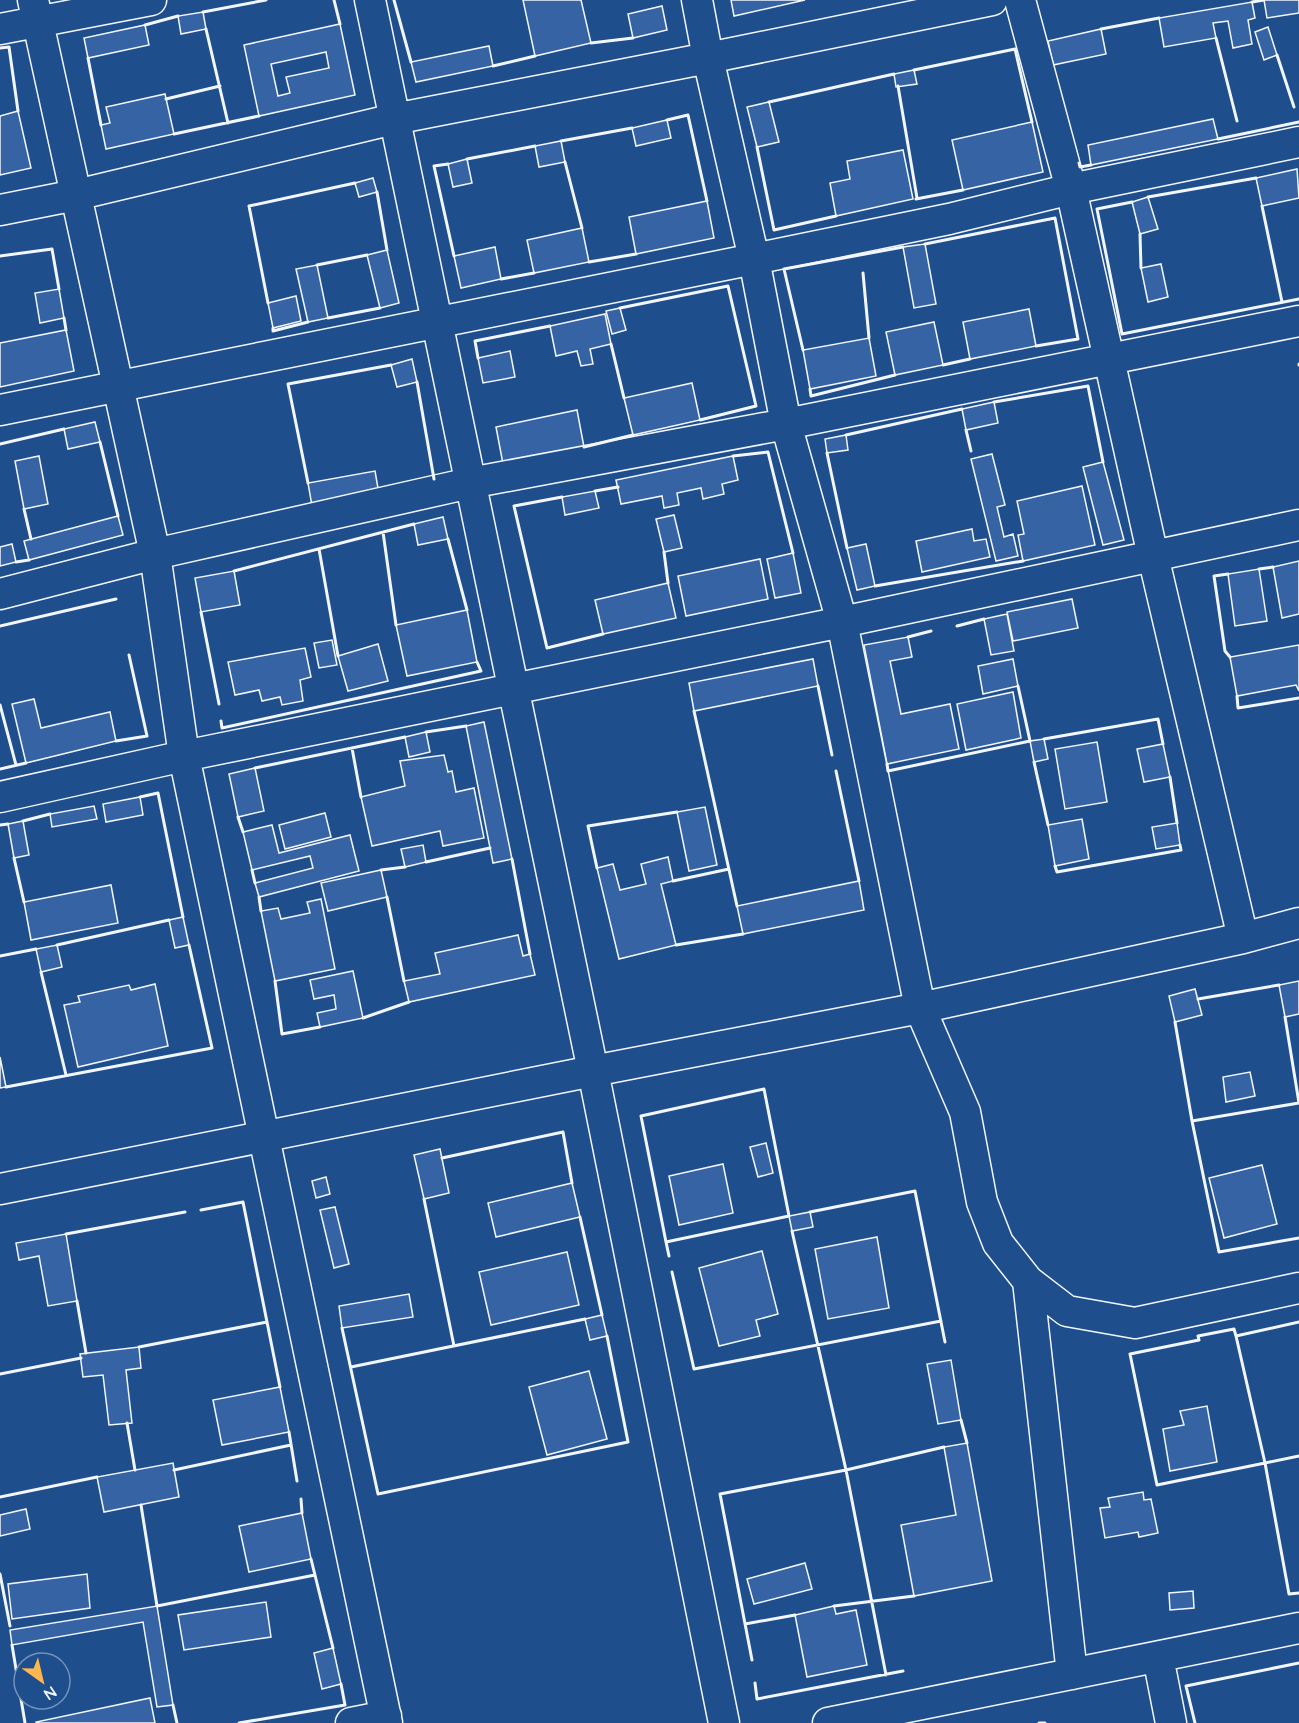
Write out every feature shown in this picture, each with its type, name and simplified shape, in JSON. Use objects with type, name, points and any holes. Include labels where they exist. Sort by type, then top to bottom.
[{"type":"street","points":[[0,29],[36,11],[151,0]]},
{"type":"street","points":[[370,0],[593,1071],[724,1723]]},
{"type":"street","points":[[697,0],[754,259],[786,424],[842,622],[920,1008],[965,1112],[982,1202],[998,1243],[1028,1281],[1067,1311],[1135,1323],[1299,1288]]},
{"type":"street","points":[[0,210],[76,195],[394,119],[992,0]]},
{"type":"street","points":[[1020,0],[1071,189],[1153,556],[1243,938]]},
{"type":"street","points":[[36,11],[154,554],[184,756],[387,1720],[351,1723]]},
{"type":"street","points":[[0,410],[949,219],[1071,189],[1299,142]]},
{"type":"street","points":[[0,594],[154,554],[470,483],[1109,361],[1299,321]]},
{"type":"street","points":[[0,797],[184,756],[842,622],[1299,525]]},
{"type":"street","points":[[0,1189],[920,1008],[1243,938],[1299,923]]},
{"type":"street","points":[[1028,1281],[1072,1674]]},
{"type":"street","points":[[828,1723],[1299,1629]]},
{"type":"street","points":[[1158,1657],[1171,1723]]},
{"type":"building","points":[[523,0],[581,0],[591,43],[535,56]]},
{"type":"building","points":[[731,0],[805,0],[734,16]]},
{"type":"building","points":[[1264,0],[1299,0],[1299,13],[1267,18]]},
{"type":"building","points":[[1252,2],[1255,18],[1248,20],[1252,44],[1233,48],[1228,21],[1213,23],[1216,38],[1164,47],[1159,18]]},
{"type":"building","points":[[662,6],[667,30],[633,38],[628,14]]},
{"type":"building","points":[[203,12],[206,29],[181,34],[178,16]]},
{"type":"building","points":[[340,24],[355,95],[259,116],[244,45]],"holes":[[[326,52],[329,68],[286,77],[290,93],[278,96],[271,64]]]},
{"type":"building","points":[[145,25],[149,45],[88,58],[84,38]]},
{"type":"building","points":[[1268,27],[1277,55],[1264,60],[1255,32]]},
{"type":"building","points":[[1101,29],[1106,54],[1053,65],[1048,41]]},
{"type":"building","points":[[489,46],[493,66],[416,82],[411,62]]},
{"type":"building","points":[[914,70],[917,84],[896,87],[894,74]]},
{"type":"building","points":[[165,94],[174,134],[106,149],[101,125],[110,123],[106,107]]},
{"type":"building","points":[[769,102],[779,142],[757,147],[747,107]]},
{"type":"building","points":[[18,111],[31,168],[0,175],[0,116]]},
{"type":"building","points":[[1213,119],[1218,139],[1091,165],[1088,145]]},
{"type":"building","points":[[667,120],[671,138],[636,146],[632,128]]},
{"type":"building","points":[[1032,122],[1043,172],[963,190],[952,140]]},
{"type":"building","points":[[561,141],[565,162],[539,167],[535,146]]},
{"type":"building","points":[[903,150],[913,199],[836,216],[830,183],[850,179],[847,161]]},
{"type":"building","points":[[467,159],[472,183],[453,187],[448,164]]},
{"type":"building","points":[[1297,169],[1299,198],[1262,206],[1256,178]]},
{"type":"building","points":[[373,178],[377,192],[359,197],[355,183]]},
{"type":"building","points":[[1148,197],[1158,229],[1140,234],[1132,202]]},
{"type":"building","points":[[707,201],[714,238],[636,254],[629,217]]},
{"type":"building","points":[[582,228],[589,262],[534,273],[527,240]]},
{"type":"building","points":[[925,244],[936,304],[914,308],[903,247]]},
{"type":"building","points":[[495,247],[501,279],[461,288],[454,256]]},
{"type":"building","points":[[387,250],[399,303],[380,308],[367,255]]},
{"type":"building","points":[[1161,264],[1168,297],[1148,302],[1141,268]]},
{"type":"building","points":[[317,265],[328,318],[308,322],[296,269]]},
{"type":"building","points":[[59,289],[64,318],[40,323],[35,293]]},
{"type":"building","points":[[296,296],[301,321],[273,328],[268,303]]},
{"type":"building","points":[[620,308],[626,330],[612,334],[606,311]]},
{"type":"building","points":[[1029,309],[1036,346],[970,359],[963,322]]},
{"type":"building","points":[[605,314],[611,344],[590,349],[593,364],[581,366],[577,351],[556,356],[550,326]]},
{"type":"building","points":[[934,322],[943,365],[895,375],[886,332]]},
{"type":"building","points":[[66,330],[74,371],[0,387],[0,343]]},
{"type":"building","points":[[869,338],[876,376],[810,389],[803,350]]},
{"type":"building","points":[[510,351],[515,377],[483,383],[478,358]]},
{"type":"building","points":[[412,359],[417,382],[397,387],[391,365]]},
{"type":"building","points":[[692,383],[700,420],[633,435],[624,398]]},
{"type":"building","points":[[994,402],[998,423],[966,430],[962,409]]},
{"type":"building","points":[[577,410],[584,447],[503,464],[496,427]]},
{"type":"building","points":[[95,422],[100,442],[68,449],[64,429]]},
{"type":"building","points":[[846,435],[848,450],[827,453],[825,439]]},
{"type":"building","points":[[992,454],[1005,505],[997,507],[1004,537],[1013,534],[1018,556],[996,561],[971,459]]},
{"type":"building","points":[[39,456],[48,504],[24,509],[15,461]]},
{"type":"building","points":[[733,456],[738,480],[722,484],[724,494],[703,499],[701,488],[677,493],[679,505],[664,508],[662,496],[621,504],[616,480]]},
{"type":"building","points":[[1103,462],[1124,540],[1103,545],[1083,467]]},
{"type":"building","points":[[375,471],[379,494],[312,506],[308,483]]},
{"type":"building","points":[[1082,486],[1095,545],[1023,561],[1018,535],[1024,534],[1017,501]]},
{"type":"building","points":[[595,491],[599,508],[565,515],[562,497]]},
{"type":"building","points":[[674,515],[682,548],[664,552],[656,519]]},
{"type":"building","points":[[118,516],[123,535],[29,560],[24,541]]},
{"type":"building","points":[[443,517],[448,539],[418,545],[414,524]]},
{"type":"building","points":[[972,529],[974,541],[986,539],[990,557],[922,572],[916,541]]},
{"type":"building","points":[[12,544],[16,562],[0,566],[0,547]]},
{"type":"building","points":[[866,544],[875,586],[857,590],[847,548]]},
{"type":"building","points":[[793,553],[801,593],[775,598],[767,559]]},
{"type":"building","points":[[760,559],[768,599],[686,616],[678,576]]},
{"type":"building","points":[[1299,561],[1299,614],[1282,618],[1273,567]]},
{"type":"building","points":[[1259,569],[1267,621],[1235,626],[1228,574]]},
{"type":"building","points":[[234,571],[240,605],[201,612],[195,578]]},
{"type":"building","points":[[668,583],[676,618],[603,634],[595,600]]},
{"type":"building","points":[[1072,599],[1078,628],[1013,641],[1007,612]]},
{"type":"building","points":[[467,610],[477,662],[407,676],[396,625]]},
{"type":"building","points":[[1007,614],[1014,651],[991,655],[984,619]]},
{"type":"building","points":[[908,637],[912,657],[890,661],[901,714],[950,704],[959,749],[887,764],[864,645]]},
{"type":"building","points":[[332,640],[337,665],[319,668],[314,643]]},
{"type":"building","points":[[378,644],[388,681],[348,691],[338,656]]},
{"type":"building","points":[[1299,645],[1299,691],[1296,685],[1237,696],[1230,657]]},
{"type":"building","points":[[305,648],[311,677],[300,680],[303,701],[282,705],[280,697],[262,701],[259,690],[235,695],[228,662]]},
{"type":"building","points":[[813,659],[818,686],[694,711],[689,683]]},
{"type":"building","points":[[1013,659],[1018,686],[983,694],[978,666]]},
{"type":"building","points":[[1013,692],[1021,738],[966,750],[957,704]]},
{"type":"building","points":[[34,699],[41,728],[110,712],[116,741],[26,763],[12,704]]},
{"type":"building","points":[[484,722],[512,859],[493,863],[466,726]]},
{"type":"building","points":[[426,732],[430,752],[409,757],[405,737]]},
{"type":"building","points":[[1044,739],[1048,759],[1034,762],[1030,741]]},
{"type":"building","points":[[1097,742],[1107,802],[1065,809],[1055,749]]},
{"type":"building","points":[[1163,744],[1170,777],[1144,782],[1137,749]]},
{"type":"building","points":[[444,755],[448,772],[452,771],[456,792],[474,788],[484,838],[443,846],[440,831],[372,846],[361,797],[405,786],[400,761]]},
{"type":"building","points":[[255,768],[264,811],[238,817],[229,774]]},
{"type":"building","points":[[140,797],[143,815],[106,822],[103,804]]},
{"type":"building","points":[[94,806],[97,819],[52,827],[50,814]]},
{"type":"building","points":[[705,807],[717,865],[689,871],[677,812]]},
{"type":"building","points":[[325,813],[331,837],[285,849],[279,825]]},
{"type":"building","points":[[1082,819],[1089,859],[1055,866],[1048,825]]},
{"type":"building","points":[[23,821],[29,855],[14,858],[8,824]]},
{"type":"building","points":[[1177,823],[1180,845],[1156,849],[1152,827]]},
{"type":"building","points":[[272,825],[279,853],[350,835],[359,871],[259,897],[255,883],[313,868],[310,856],[252,870],[243,832]]},
{"type":"building","points":[[423,845],[426,862],[405,867],[401,849]]},
{"type":"building","points":[[668,857],[673,881],[661,884],[676,945],[619,959],[597,868],[613,864],[620,890],[646,884],[641,864]]},
{"type":"building","points":[[381,870],[387,897],[328,911],[321,883]]},
{"type":"building","points":[[859,881],[864,910],[743,934],[737,906]]},
{"type":"building","points":[[111,885],[118,923],[31,940],[24,902]]},
{"type":"building","points":[[321,899],[335,969],[275,981],[261,911],[278,908],[281,919],[310,913],[307,902]]},
{"type":"building","points":[[183,917],[189,945],[175,948],[169,920]]},
{"type":"building","points":[[518,935],[523,956],[530,954],[535,975],[409,1002],[404,981],[440,974],[435,953]]},
{"type":"building","points":[[57,945],[62,967],[41,972],[36,949]]},
{"type":"building","points":[[353,971],[363,1018],[320,1027],[317,1013],[336,1009],[334,995],[314,999],[310,980]]},
{"type":"building","points":[[1299,981],[1299,1014],[1285,1017],[1279,985]]},
{"type":"building","points":[[155,984],[168,1046],[78,1067],[64,1005],[80,1002],[78,996],[129,985],[131,990]]},
{"type":"building","points":[[1195,989],[1202,1015],[1175,1022],[1169,996]]},
{"type":"building","points":[[0,1057],[6,1087],[0,1088]]},
{"type":"building","points":[[1250,1072],[1255,1096],[1226,1102],[1223,1077]]},
{"type":"building","points":[[766,1143],[773,1173],[758,1177],[750,1147]]},
{"type":"building","points":[[440,1149],[449,1193],[424,1199],[414,1155]]},
{"type":"building","points":[[723,1164],[733,1213],[679,1225],[669,1176]]},
{"type":"building","points":[[1262,1165],[1277,1224],[1224,1238],[1209,1178]]},
{"type":"building","points":[[326,1177],[330,1194],[316,1198],[312,1181]]},
{"type":"building","points":[[572,1183],[580,1217],[496,1237],[488,1203]]},
{"type":"building","points":[[335,1207],[349,1264],[334,1268],[320,1210]]},
{"type":"building","points":[[810,1212],[813,1227],[792,1231],[789,1216]]},
{"type":"building","points":[[66,1234],[77,1301],[48,1306],[39,1256],[19,1260],[16,1243]]},
{"type":"building","points":[[877,1237],[889,1308],[828,1319],[815,1249]]},
{"type":"building","points":[[762,1251],[778,1314],[756,1320],[760,1336],[719,1346],[699,1268]]},
{"type":"building","points":[[567,1252],[579,1305],[491,1325],[479,1272]]},
{"type":"building","points":[[409,1294],[413,1317],[342,1328],[339,1306]]},
{"type":"building","points":[[602,1315],[607,1336],[590,1340],[585,1319]]},
{"type":"building","points":[[139,1347],[141,1368],[126,1370],[132,1423],[109,1425],[103,1375],[83,1377],[80,1354]]},
{"type":"building","points":[[951,1360],[961,1420],[938,1424],[927,1364]]},
{"type":"building","points":[[589,1371],[607,1439],[547,1455],[529,1387]]},
{"type":"building","points":[[280,1387],[289,1432],[222,1445],[213,1400]]},
{"type":"building","points":[[1207,1406],[1217,1462],[1170,1471],[1163,1429],[1184,1425],[1180,1411]]},
{"type":"building","points":[[967,1443],[992,1581],[914,1596],[901,1525],[956,1515],[944,1447]]},
{"type":"building","points":[[173,1463],[179,1497],[104,1512],[97,1477]]},
{"type":"building","points":[[1143,1492],[1144,1500],[1151,1499],[1158,1533],[1139,1537],[1138,1532],[1105,1538],[1100,1508],[1110,1507],[1108,1498]]},
{"type":"building","points":[[26,1509],[30,1529],[0,1536],[0,1515]]},
{"type":"building","points":[[302,1513],[311,1559],[249,1572],[239,1526]]},
{"type":"building","points":[[805,1563],[812,1589],[754,1604],[747,1579]]},
{"type":"building","points":[[87,1574],[90,1608],[12,1619],[8,1584]]},
{"type":"building","points":[[1193,1591],[1194,1608],[1170,1610],[1169,1593]]},
{"type":"building","points":[[266,1602],[271,1637],[184,1650],[178,1615]]},
{"type":"building","points":[[157,1606],[173,1705],[157,1707],[143,1622],[12,1645],[10,1630]]},
{"type":"building","points":[[834,1606],[836,1614],[856,1610],[867,1665],[807,1677],[795,1615]]},
{"type":"building","points":[[333,1648],[341,1684],[322,1689],[314,1653]]},
{"type":"building","points":[[150,1698],[155,1723],[36,1723],[36,1722]]},
{"type":"wall","points":[[203,12],[266,0]]},
{"type":"wall","points":[[334,0],[340,24]]},
{"type":"wall","points":[[394,0],[411,62]]},
{"type":"wall","points":[[1252,2],[1264,0]]},
{"type":"wall","points":[[145,25],[178,16]]},
{"type":"wall","points":[[1101,29],[1159,18]]},
{"type":"wall","points":[[206,29],[228,123]]},
{"type":"wall","points":[[591,43],[633,38]]},
{"type":"wall","points":[[1216,38],[1237,121]]},
{"type":"wall","points":[[0,48],[9,47],[18,111]]},
{"type":"wall","points":[[914,70],[1015,49],[1032,122]]},
{"type":"wall","points":[[1277,55],[1294,107]]},
{"type":"wall","points":[[493,66],[535,56]]},
{"type":"wall","points":[[88,58],[101,125]]},
{"type":"wall","points":[[769,102],[894,74]]},
{"type":"wall","points":[[166,99],[220,86]]},
{"type":"wall","points":[[898,86],[917,198]]},
{"type":"wall","points":[[667,120],[688,115],[707,201]]},
{"type":"wall","points":[[174,134],[259,116]]},
{"type":"wall","points":[[1218,139],[1299,122]]},
{"type":"wall","points":[[561,141],[632,128]]},
{"type":"wall","points":[[467,159],[535,146]]},
{"type":"wall","points":[[757,147],[774,230],[836,216]]},
{"type":"wall","points":[[565,162],[582,228]]},
{"type":"wall","points":[[1079,163],[1080,167],[1091,165]]},
{"type":"wall","points":[[448,164],[434,166],[454,256]]},
{"type":"wall","points":[[1148,197],[1256,178]]},
{"type":"wall","points":[[268,303],[249,206],[355,183]]},
{"type":"wall","points":[[916,199],[963,190]]},
{"type":"wall","points":[[377,192],[387,250]]},
{"type":"wall","points":[[1132,202],[1097,209],[1122,334],[1299,299]]},
{"type":"wall","points":[[1262,206],[1282,302]]},
{"type":"wall","points":[[925,244],[1055,218],[1078,339],[1036,346]]},
{"type":"wall","points":[[1140,234],[1141,268]]},
{"type":"wall","points":[[803,350],[784,269],[903,247]]},
{"type":"wall","points":[[0,256],[52,249],[59,289]]},
{"type":"wall","points":[[589,262],[636,254]]},
{"type":"wall","points":[[317,265],[367,255]]},
{"type":"wall","points":[[501,279],[534,273]]},
{"type":"wall","points":[[863,273],[869,338]]},
{"type":"wall","points":[[620,308],[728,286],[756,406],[700,420]]},
{"type":"wall","points":[[328,318],[380,308]]},
{"type":"wall","points":[[64,318],[66,330]]},
{"type":"wall","points":[[273,328],[273,331],[308,322]]},
{"type":"wall","points":[[478,358],[475,341],[550,326]]},
{"type":"wall","points":[[611,344],[624,398]]},
{"type":"wall","points":[[943,365],[970,359]]},
{"type":"wall","points":[[308,483],[288,384],[391,365]]},
{"type":"wall","points":[[810,389],[811,396],[895,375]]},
{"type":"wall","points":[[417,382],[434,479]]},
{"type":"wall","points":[[994,402],[1088,386],[1103,462]]},
{"type":"wall","points":[[846,435],[962,409]]},
{"type":"wall","points":[[0,444],[64,429]]},
{"type":"wall","points":[[966,430],[971,451]]},
{"type":"wall","points":[[584,447],[633,435]]},
{"type":"wall","points":[[100,442],[118,516]]},
{"type":"wall","points":[[733,456],[768,452],[793,553]]},
{"type":"wall","points":[[827,453],[847,548]]},
{"type":"wall","points":[[595,491],[618,487]]},
{"type":"wall","points":[[562,497],[514,506],[547,648],[603,634]]},
{"type":"wall","points":[[24,509],[31,539]]},
{"type":"wall","points":[[234,571],[414,524]]},
{"type":"wall","points":[[383,532],[396,625]]},
{"type":"wall","points":[[448,539],[467,610]]},
{"type":"wall","points":[[319,549],[338,656]]},
{"type":"wall","points":[[664,552],[668,583]]},
{"type":"wall","points":[[16,562],[29,560]]},
{"type":"wall","points":[[875,586],[1023,561]]},
{"type":"wall","points":[[1259,569],[1273,567]]},
{"type":"wall","points":[[1228,574],[1214,576],[1225,651],[1230,657]]},
{"type":"wall","points":[[0,626],[116,599]]},
{"type":"wall","points":[[201,612],[219,704]]},
{"type":"wall","points":[[957,626],[984,619]]},
{"type":"wall","points":[[908,637],[931,631]]},
{"type":"wall","points":[[116,741],[147,736],[129,655]]},
{"type":"wall","points":[[221,721],[222,728],[481,671],[477,662]]},
{"type":"wall","points":[[818,686],[832,755]]},
{"type":"wall","points":[[887,764],[888,771],[1030,741],[1018,686]]},
{"type":"wall","points":[[1237,696],[1238,708],[1299,698]]},
{"type":"wall","points":[[0,705],[16,765]]},
{"type":"wall","points":[[694,711],[737,906]]},
{"type":"wall","points":[[1044,739],[1158,719],[1163,744]]},
{"type":"wall","points":[[426,732],[466,726]]},
{"type":"wall","points":[[255,768],[405,737]]},
{"type":"wall","points":[[352,748],[361,797]]},
{"type":"wall","points":[[1034,762],[1048,825]]},
{"type":"wall","points":[[0,769],[26,763]]},
{"type":"wall","points":[[836,771],[859,881]]},
{"type":"wall","points":[[1170,777],[1177,823]]},
{"type":"wall","points":[[140,797],[158,793],[183,917]]},
{"type":"wall","points":[[597,868],[588,826],[677,812]]},
{"type":"wall","points":[[23,821],[50,814]]},
{"type":"wall","points":[[238,817],[243,832]]},
{"type":"wall","points":[[0,825],[8,824]]},
{"type":"wall","points":[[1055,866],[1057,872],[1181,850],[1180,845]]},
{"type":"wall","points":[[426,862],[490,848]]},
{"type":"wall","points":[[14,858],[24,902]]},
{"type":"wall","points":[[512,859],[530,954]]},
{"type":"wall","points":[[381,870],[405,867]]},
{"type":"wall","points":[[673,881],[729,869]]},
{"type":"wall","points":[[252,870],[255,883]]},
{"type":"wall","points":[[259,897],[261,911]]},
{"type":"wall","points":[[387,897],[404,981]]},
{"type":"wall","points":[[57,945],[169,920]]},
{"type":"wall","points":[[676,945],[743,934]]},
{"type":"wall","points":[[6,1087],[212,1048],[189,945]]},
{"type":"wall","points":[[0,956],[36,949]]},
{"type":"wall","points":[[41,972],[66,1075]]},
{"type":"wall","points":[[275,981],[282,1034],[320,1027]]},
{"type":"wall","points":[[1198,999],[1279,985]]},
{"type":"wall","points":[[363,1018],[409,1002]]},
{"type":"wall","points":[[1285,1017],[1299,1103]]},
{"type":"wall","points":[[1175,1022],[1192,1121],[1219,1252],[1299,1238]]},
{"type":"wall","points":[[666,1242],[789,1216],[764,1089],[641,1116],[666,1242],[669,1256]]},
{"type":"wall","points":[[1192,1121],[1299,1103]]},
{"type":"wall","points":[[442,1158],[563,1132],[572,1183]]},
{"type":"wall","points":[[810,1212],[915,1191],[945,1342]]},
{"type":"wall","points":[[424,1199],[454,1346]]},
{"type":"wall","points":[[201,1210],[243,1202],[280,1387]]},
{"type":"wall","points":[[66,1234],[185,1212]]},
{"type":"wall","points":[[580,1217],[602,1315]]},
{"type":"wall","points":[[792,1231],[846,1470],[886,1675]]},
{"type":"wall","points":[[672,1272],[694,1369],[941,1321]]},
{"type":"wall","points":[[77,1301],[86,1353]]},
{"type":"wall","points":[[351,1367],[585,1319]]},
{"type":"wall","points":[[139,1347],[267,1322]]},
{"type":"wall","points":[[1299,1322],[1236,1336],[1234,1329],[1198,1336],[1199,1340],[1130,1354],[1157,1485],[1265,1463],[1289,1594],[1299,1593]]},
{"type":"wall","points":[[342,1328],[378,1494],[628,1442],[607,1336]]},
{"type":"wall","points":[[1236,1336],[1265,1463],[1299,1456]]},
{"type":"wall","points":[[0,1374],[81,1358]]},
{"type":"wall","points":[[961,1420],[967,1443]]},
{"type":"wall","points":[[127,1423],[135,1470]]},
{"type":"wall","points":[[289,1432],[297,1481]]},
{"type":"wall","points":[[174,1470],[291,1445]]},
{"type":"wall","points":[[752,1660],[720,1494],[846,1470],[944,1447]]},
{"type":"wall","points":[[0,1497],[97,1477]]},
{"type":"wall","points":[[301,1499],[302,1513]]},
{"type":"wall","points":[[141,1505],[157,1606],[315,1575]]},
{"type":"wall","points":[[311,1559],[333,1648]]},
{"type":"wall","points":[[0,1574],[10,1626]]},
{"type":"wall","points":[[834,1606],[914,1596]]},
{"type":"wall","points":[[745,1624],[795,1615]]},
{"type":"wall","points":[[12,1645],[25,1723]]},
{"type":"wall","points":[[1195,1723],[1186,1686],[1299,1663]]},
{"type":"wall","points":[[755,1683],[757,1699],[903,1671]]},
{"type":"wall","points":[[239,1723],[345,1705],[341,1684]]},
{"type":"wall","points":[[173,1705],[177,1723]]},
{"type":"wall","points":[[1039,1723],[1045,1723]]}]
